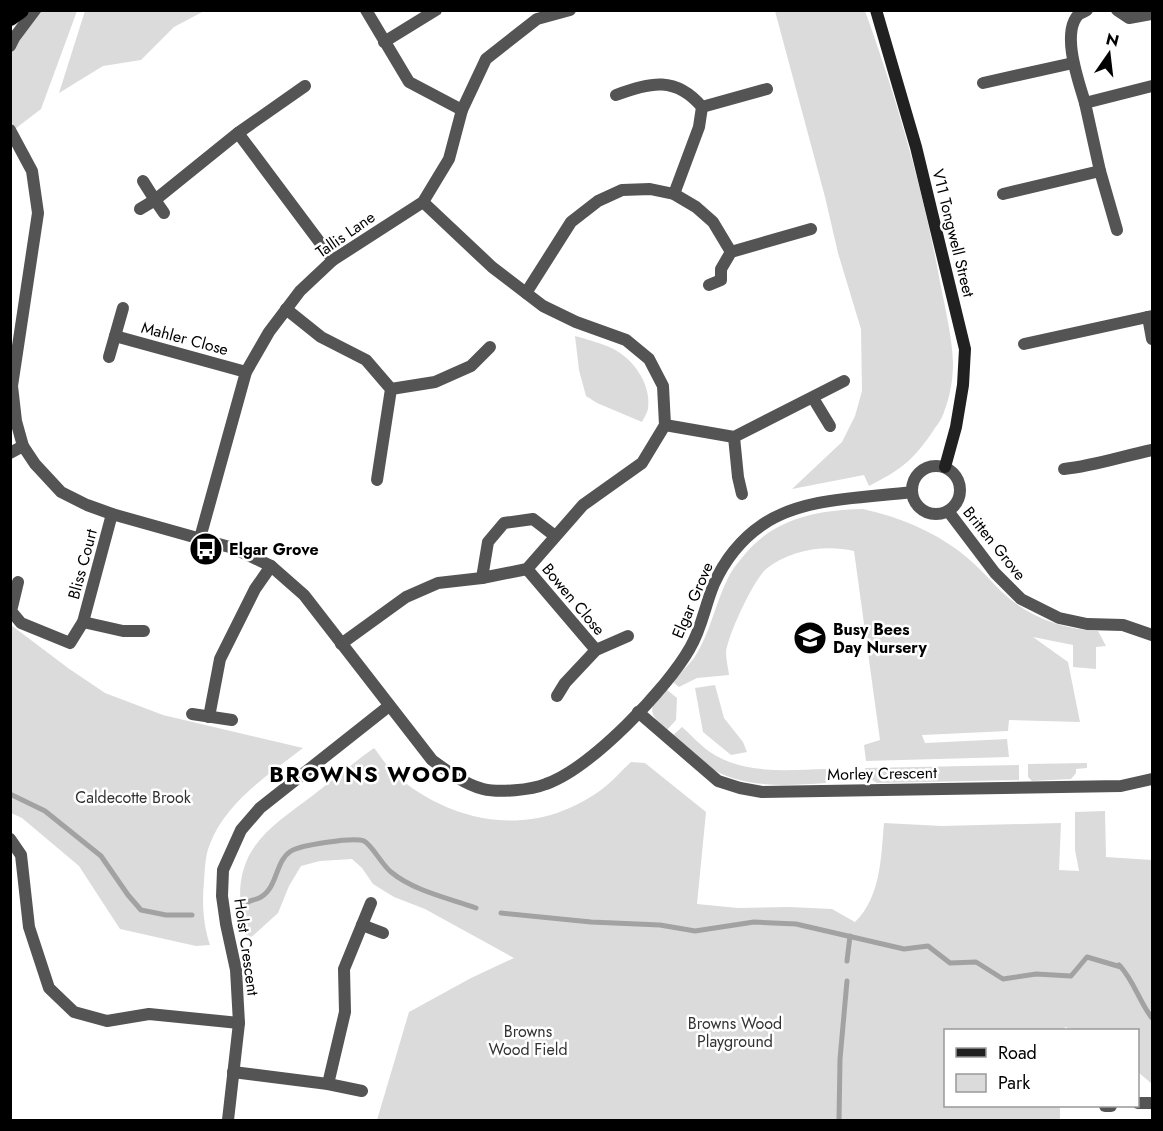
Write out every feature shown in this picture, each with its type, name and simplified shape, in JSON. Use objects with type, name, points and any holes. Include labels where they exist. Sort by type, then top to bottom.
[{"type":"highway","points":[[10,17],[20,10]]},
{"type":"street","points":[[10,46],[34,10]]},
{"type":"street","points":[[366,10],[409,82],[462,110]]},
{"type":"street","points":[[384,42],[436,10]]},
{"type":"street","name":"Tallis Lane","points":[[200,538],[246,372],[286,309],[300,291],[333,260],[423,202],[449,159],[462,110],[486,59],[537,19],[570,10]]},
{"type":"street","name":"V11 Tongwell Street","points":[[876,10],[916,147],[965,349],[963,385],[956,427],[945,467]]},
{"type":"street","points":[[1087,10],[1078,15],[1072,30],[1073,63],[1117,230]]},
{"type":"street","points":[[1117,10],[1129,18],[1151,14]]},
{"type":"street","points":[[983,83],[1073,63]]},
{"type":"street","points":[[616,94],[641,85],[670,84],[691,94],[702,107],[699,127],[674,194]]},
{"type":"street","points":[[140,209],[305,86]]},
{"type":"street","points":[[1085,103],[1152,86]]},
{"type":"street","points":[[702,107],[767,89]]},
{"type":"street","name":"Elgar Grove","points":[[10,130],[32,171],[38,213],[16,315],[12,386],[16,422],[23,446],[35,464],[61,492],[87,505],[233,548],[271,567],[304,595],[432,760],[454,777],[484,789],[516,790],[546,784],[574,769],[609,742],[668,680],[690,648],[703,621],[714,585],[728,559],[742,542],[763,524],[789,510],[844,499],[912,492]]},
{"type":"street","points":[[238,134],[333,260]]},
{"type":"street","points":[[1003,194],[1100,171]]},
{"type":"street","points":[[144,181],[164,213]]},
{"type":"street","points":[[526,293],[570,222],[598,201],[622,190],[650,189],[674,194],[696,207],[713,222],[731,252]]},
{"type":"street","points":[[341,644],[406,597],[438,583],[482,578],[527,568],[583,505],[642,464],[665,425],[663,386],[649,359],[626,340],[543,306],[492,267],[423,202]]},
{"type":"street","points":[[709,285],[721,280],[721,269],[731,252],[811,229]]},
{"type":"street","name":"Mahler Close","points":[[109,357],[123,308]]},
{"type":"street","points":[[286,309],[321,337],[366,360],[391,389],[377,480]]},
{"type":"street","points":[[1024,344],[1150,316],[1152,339]]},
{"type":"street","name":"Mahler Close","points":[[115,336],[246,372]]},
{"type":"street","points":[[391,389],[435,382],[471,366],[490,347]]},
{"type":"street","points":[[665,425],[734,437],[844,381]]},
{"type":"street","points":[[813,398],[830,426]]},
{"type":"street","points":[[734,437],[742,494]]},
{"type":"street","points":[[10,453],[23,446]]},
{"type":"street","points":[[1064,469],[1088,466],[1108,459],[1152,450]]},
{"type":"street","points":[[929,467],[945,467],[957,477],[961,492],[955,507],[941,514],[925,512],[918,507],[912,492],[916,477],[929,467]]},
{"type":"street","name":"Britten Grove","points":[[948,512],[995,573],[1021,599],[1059,618],[1087,624],[1123,625],[1152,635]]},
{"type":"street","name":"Bliss Court","points":[[18,582],[11,611],[21,623],[70,643],[83,622],[112,514]]},
{"type":"street","points":[[482,578],[488,542],[504,523],[533,519],[555,536]]},
{"type":"street","points":[[209,717],[220,659],[255,589],[271,567]]},
{"type":"street","name":"Bowen Close","points":[[527,568],[596,650]]},
{"type":"street","name":"Bliss Court","points":[[83,622],[123,631],[144,631]]},
{"type":"street","name":"Bowen Close","points":[[557,696],[565,683],[596,650],[628,636]]},
{"type":"street","name":"Holst Crescent","points":[[228,1120],[240,1023],[237,970],[222,896],[223,870],[241,830],[260,808],[389,706]]},
{"type":"street","name":"Morley Crescent","points":[[638,712],[718,781],[762,792],[1121,786],[1152,778]]},
{"type":"street","points":[[192,714],[232,720]]},
{"type":"street","points":[[10,839],[21,855],[30,927],[49,988],[74,1012],[107,1022],[149,1014],[240,1023]]},
{"type":"street","points":[[328,1084],[345,1012],[344,969],[371,903]]},
{"type":"street","points":[[362,925],[383,933]]},
{"type":"street","points":[[233,1072],[328,1084],[362,1091]]},
{"type":"green space","points":[[85,10],[204,11],[174,27],[141,60],[103,66],[59,93]]},
{"type":"green space","points":[[41,11],[77,11],[41,109],[15,129],[11,120],[10,51],[30,20]]},
{"type":"green space","points":[[775,11],[865,11],[908,145],[926,214],[948,322],[953,363],[951,388],[941,420],[912,457],[898,469],[869,486],[864,475],[792,489],[842,442],[855,416],[862,391],[861,329],[838,253]]},
{"type":"green space","points":[[575,336],[616,350],[632,363],[647,389],[648,409],[642,422],[586,396],[579,370]]},
{"type":"green space","points":[[863,509],[913,525],[948,543],[970,560],[1012,601],[1034,615],[1071,628],[1098,631],[1106,646],[1096,647],[1096,669],[1073,667],[1073,645],[1033,637],[1068,662],[1080,722],[1009,720],[1008,731],[922,735],[925,743],[1007,739],[1009,757],[866,761],[864,745],[880,740],[854,551],[843,549],[819,549],[796,553],[775,562],[766,569],[748,596],[731,634],[726,652],[729,675],[697,678],[679,687],[673,682],[700,649],[729,575],[753,545],[766,534],[796,519],[828,512]]},
{"type":"green space","name":"Caldecotte Brook","points":[[11,625],[105,693],[163,715],[303,748],[249,790],[226,815],[217,829],[207,853],[203,897],[204,921],[210,945],[196,946],[120,929],[79,866],[22,818],[11,813]]},
{"type":"green space","points":[[715,685],[724,718],[743,742],[747,752],[731,755],[703,732],[695,688]]},
{"type":"green space","points":[[666,689],[677,698],[676,720],[666,731],[652,710],[655,701]]},
{"type":"green space","points":[[682,727],[706,749],[723,759],[766,770],[826,769],[826,783],[778,785],[732,778],[704,764],[672,736]]},
{"type":"green space","points":[[374,748],[396,776],[423,795],[448,808],[473,816],[499,820],[525,820],[551,815],[576,805],[601,790],[631,762],[645,763],[706,812],[697,904],[738,908],[832,909],[855,922],[864,912],[875,889],[884,823],[942,826],[1061,823],[1059,870],[1079,871],[1075,850],[1075,812],[1105,811],[1106,857],[1152,860],[1152,1084],[1139,1073],[1139,1029],[1071,1029],[1065,1027],[1064,1029],[944,1029],[944,1107],[1060,1107],[1060,1120],[377,1120],[409,1012],[471,978],[514,958],[425,909],[394,897],[373,884],[362,868],[352,859],[320,861],[301,866],[289,886],[278,913],[247,941],[240,886],[244,868],[255,846],[282,819]]},
{"type":"green space","points":[[1087,763],[1087,768],[1076,769],[1071,779],[1032,781],[1028,777],[1028,764]]},
{"type":"green space","points":[[1019,765],[1019,780],[877,783],[866,776],[865,768]]},
{"type":"waterway","points":[[10,794],[45,811],[101,856],[141,910],[166,915],[192,915]]},
{"type":"waterway","points":[[248,902],[267,893],[282,861],[291,851],[327,842],[358,840],[367,843],[388,869],[400,879],[476,908]]},
{"type":"waterway","points":[[501,913],[591,922],[660,925],[695,931],[754,922],[796,924],[904,949],[928,946],[950,963],[976,962],[1003,979],[1036,974],[1071,976],[1087,957],[1121,967],[1119,965],[1124,971],[1129,977],[1152,1018]]},
{"type":"waterway","points":[[847,961],[850,936]]},
{"type":"waterway","points":[[839,1120],[840,1059],[847,981]]},
{"type":"place","name":"Elgar Grove","points":[[206,549]]},
{"type":"place","name":"Busy Bees Day Nursery","points":[[810,638]]},
{"type":"district","name":"BROWNS WOOD","points":[[369,774]]},
{"type":"park label","name":"Browns Wood Playground","points":[[735,1032]]},
{"type":"park label","name":"Browns Wood Field","points":[[528,1040]]}]
